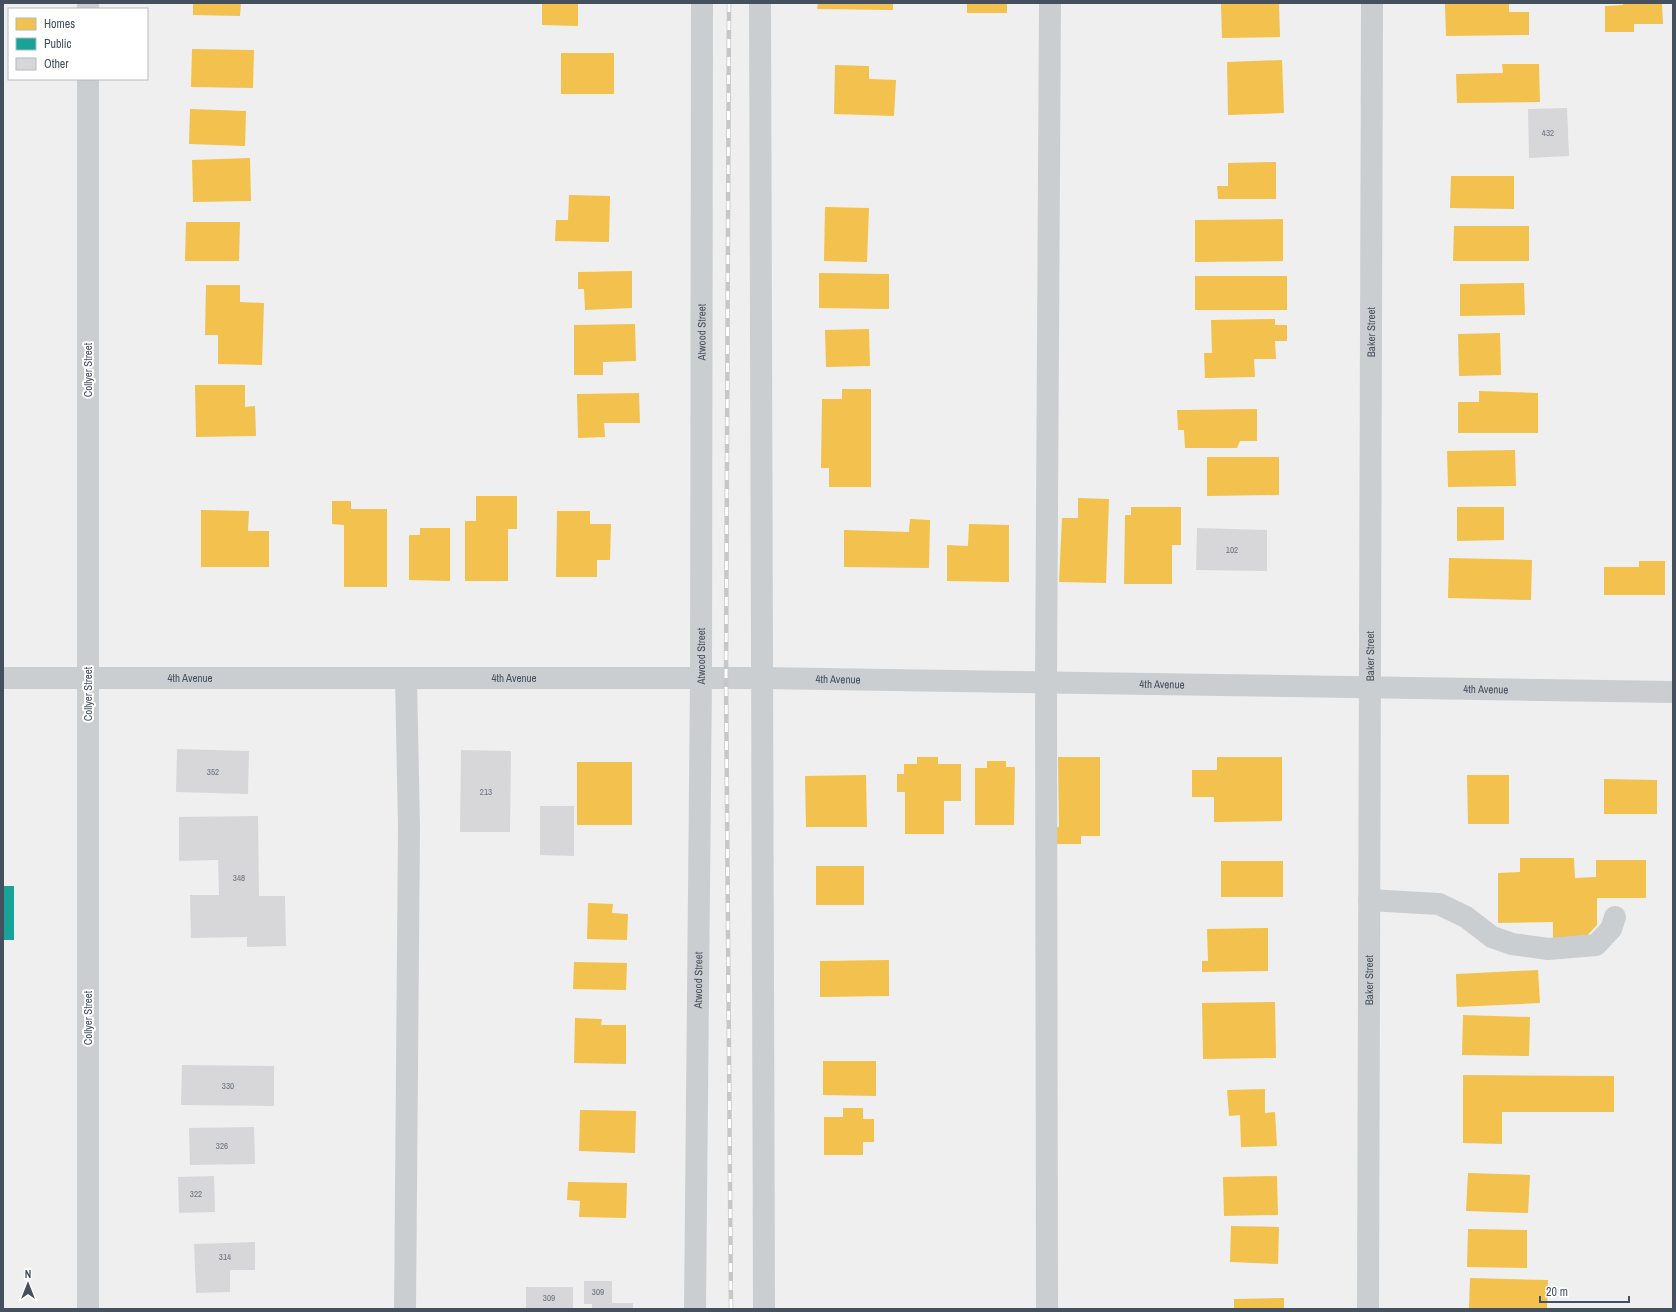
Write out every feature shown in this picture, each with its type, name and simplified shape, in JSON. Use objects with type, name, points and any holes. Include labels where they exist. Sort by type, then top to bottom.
[{"type":"street","name":"Atwood Street","points":[[695,1309],[701,679],[702,3]]},
{"type":"street","points":[[760,3],[764,1309]]},
{"type":"street","points":[[1046,1309],[1046,682],[1050,3]]},
{"type":"street","name":"Baker Street","points":[[1368,1309],[1372,3]]},
{"type":"street","name":"Collyer Street","points":[[88,80],[88,1309]]},
{"type":"street","name":"4th Avenue","points":[[3,678],[762,678],[1370,686],[1673,692]]},
{"type":"street","points":[[405,1309],[409,826],[406,678]]},
{"type":"street","points":[[1369,900],[1440,904],[1466,918],[1492,937],[1512,944],[1548,949],[1596,945],[1611,929],[1615,918]]},
{"type":"building: Homes","points":[[193,3],[241,3],[240,16],[193,15]]},
{"type":"building: Homes","points":[[542,3],[578,3],[578,26],[542,25]]},
{"type":"building: Homes","points":[[818,3],[893,3],[893,10],[817,9]]},
{"type":"building: Homes","points":[[967,3],[1007,3],[1007,13],[967,13]]},
{"type":"building: Homes","points":[[1221,3],[1279,3],[1280,37],[1222,38]]},
{"type":"building: Homes","points":[[1445,3],[1509,3],[1509,12],[1529,12],[1529,35],[1446,36]]},
{"type":"building: Homes","points":[[1623,3],[1662,3],[1663,24],[1634,24],[1634,32],[1605,32],[1605,6],[1623,5]]},
{"type":"building: Homes","points":[[192,49],[254,50],[253,88],[191,87]]},
{"type":"building: Homes","points":[[561,53],[614,53],[614,94],[561,94]]},
{"type":"building: Homes","points":[[1282,60],[1284,113],[1228,115],[1227,62]]},
{"type":"building: Homes","points":[[1502,64],[1539,64],[1540,102],[1457,103],[1456,74],[1503,73]]},
{"type":"building: Homes","points":[[835,65],[869,66],[869,79],[896,80],[894,116],[834,114]]},
{"type":"building: Homes","points":[[190,109],[246,111],[245,146],[189,144]]},
{"type":"building: Homes","points":[[250,158],[251,201],[193,202],[192,160]]},
{"type":"building: Homes","points":[[1276,162],[1276,199],[1218,199],[1217,186],[1228,186],[1228,163]]},
{"type":"building: Homes","points":[[1451,176],[1514,176],[1514,209],[1450,208]]},
{"type":"building: Homes","points":[[569,195],[610,196],[609,242],[555,241],[556,220],[568,220]]},
{"type":"building: Homes","points":[[825,207],[869,208],[867,262],[824,261]]},
{"type":"building: Homes","points":[[1283,219],[1283,261],[1195,262],[1195,220]]},
{"type":"building: Homes","points":[[186,222],[240,222],[239,261],[185,261]]},
{"type":"building: Homes","points":[[1454,226],[1529,226],[1529,261],[1453,261]]},
{"type":"building: Homes","points":[[632,271],[632,308],[585,310],[584,289],[578,289],[578,272]]},
{"type":"building: Homes","points":[[819,273],[889,274],[889,309],[819,308]]},
{"type":"building: Homes","points":[[1195,276],[1287,276],[1287,310],[1195,310]]},
{"type":"building: Homes","points":[[1524,283],[1525,315],[1460,316],[1460,284]]},
{"type":"building: Homes","points":[[206,285],[240,285],[240,302],[264,303],[262,365],[218,364],[218,335],[205,335]]},
{"type":"building: Homes","points":[[1275,319],[1275,325],[1287,325],[1287,341],[1275,341],[1276,359],[1254,359],[1255,377],[1205,378],[1204,353],[1212,353],[1211,320]]},
{"type":"building: Homes","points":[[635,324],[636,361],[603,362],[603,375],[574,375],[574,325]]},
{"type":"building: Homes","points":[[869,329],[870,366],[826,367],[825,330]]},
{"type":"building: Homes","points":[[1500,333],[1501,375],[1459,376],[1458,334]]},
{"type":"building: Homes","points":[[195,385],[245,385],[245,407],[255,406],[256,436],[196,437]]},
{"type":"building: Homes","points":[[842,389],[871,389],[871,487],[829,487],[829,468],[821,468],[822,399],[842,399]]},
{"type":"building: Homes","points":[[1479,391],[1538,393],[1538,433],[1458,433],[1458,402],[1479,402]]},
{"type":"building: Homes","points":[[639,393],[640,423],[604,423],[605,437],[578,438],[577,394]]},
{"type":"building: Homes","points":[[1257,409],[1257,441],[1240,441],[1237,448],[1185,448],[1184,430],[1178,430],[1177,410]]},
{"type":"building: Homes","points":[[1515,450],[1516,486],[1448,487],[1447,451]]},
{"type":"building: Homes","points":[[1207,457],[1279,457],[1279,495],[1207,496]]},
{"type":"building: Homes","points":[[476,496],[517,496],[517,529],[508,529],[508,581],[465,581],[465,521],[476,521]]},
{"type":"building: Homes","points":[[1078,498],[1109,499],[1106,583],[1059,582],[1062,518],[1078,518]]},
{"type":"building: Homes","points":[[332,501],[351,501],[351,509],[387,509],[387,587],[344,587],[344,525],[332,524]]},
{"type":"building: Homes","points":[[1131,507],[1181,507],[1181,545],[1172,545],[1172,584],[1124,584],[1125,515],[1131,515]]},
{"type":"building: Homes","points":[[1457,507],[1504,507],[1504,540],[1457,541]]},
{"type":"building: Homes","points":[[201,510],[249,511],[248,531],[269,531],[269,567],[201,567]]},
{"type":"building: Homes","points":[[557,511],[590,511],[590,524],[611,524],[610,560],[597,560],[597,577],[556,577]]},
{"type":"building: Homes","points":[[910,519],[930,520],[929,568],[844,567],[844,530],[909,532]]},
{"type":"building: Homes","points":[[969,524],[1009,525],[1009,582],[947,581],[947,545],[968,546]]},
{"type":"building: Homes","points":[[420,528],[450,528],[450,581],[409,580],[409,535],[420,535]]},
{"type":"building: Homes","points":[[1449,558],[1532,560],[1531,600],[1448,598]]},
{"type":"building: Homes","points":[[1639,561],[1665,561],[1665,595],[1604,595],[1604,567],[1639,567]]},
{"type":"building: Homes","points":[[917,757],[938,757],[938,764],[961,764],[961,801],[944,801],[944,834],[905,834],[905,792],[897,792],[897,774],[904,774],[904,764],[917,764]]},
{"type":"building: Homes","points":[[1058,757],[1100,757],[1100,836],[1081,836],[1081,844],[1052,844],[1052,827],[1059,827]]},
{"type":"building: Homes","points":[[1217,757],[1282,757],[1282,821],[1214,822],[1214,797],[1192,797],[1192,770],[1217,770]]},
{"type":"building: Homes","points":[[987,761],[1006,761],[1006,767],[1015,767],[1014,825],[975,825],[975,768],[987,768]]},
{"type":"building: Homes","points":[[577,762],[632,762],[632,825],[577,825]]},
{"type":"building: Homes","points":[[866,775],[867,827],[806,827],[805,776]]},
{"type":"building: Homes","points":[[1467,775],[1509,775],[1509,824],[1468,824]]},
{"type":"building: Homes","points":[[1604,779],[1657,780],[1657,814],[1604,814]]},
{"type":"building: Homes","points":[[1520,858],[1574,858],[1575,878],[1596,877],[1596,860],[1646,860],[1646,898],[1597,898],[1597,925],[1582,941],[1553,941],[1553,922],[1498,923],[1498,873],[1520,872]]},
{"type":"building: Homes","points":[[1221,861],[1283,861],[1283,897],[1221,897]]},
{"type":"building: Homes","points":[[816,866],[864,866],[864,905],[816,905]]},
{"type":"building: Homes","points":[[588,903],[613,904],[612,913],[628,914],[627,940],[587,939]]},
{"type":"building: Homes","points":[[1268,928],[1268,971],[1202,972],[1202,961],[1208,961],[1207,929]]},
{"type":"building: Homes","points":[[889,960],[889,996],[820,997],[820,961]]},
{"type":"building: Homes","points":[[574,962],[627,963],[626,990],[573,989]]},
{"type":"building: Homes","points":[[1538,970],[1540,1003],[1457,1007],[1456,974]]},
{"type":"building: Homes","points":[[1275,1002],[1276,1058],[1203,1059],[1202,1003]]},
{"type":"building: Homes","points":[[1463,1015],[1530,1017],[1529,1056],[1462,1055]]},
{"type":"building: Homes","points":[[575,1018],[602,1019],[601,1025],[626,1025],[626,1064],[574,1063]]},
{"type":"building: Homes","points":[[823,1061],[876,1061],[876,1096],[823,1095]]},
{"type":"building: Homes","points":[[1463,1075],[1614,1076],[1614,1112],[1502,1112],[1502,1144],[1463,1143]]},
{"type":"building: Homes","points":[[1265,1089],[1265,1113],[1275,1112],[1277,1146],[1241,1147],[1240,1115],[1229,1116],[1227,1090]]},
{"type":"building: Homes","points":[[843,1108],[863,1108],[863,1119],[874,1119],[874,1142],[863,1142],[863,1155],[824,1155],[824,1117],[843,1117]]},
{"type":"building: Homes","points":[[580,1110],[636,1111],[635,1153],[579,1151]]},
{"type":"building: Homes","points":[[1468,1173],[1530,1175],[1528,1213],[1466,1211]]},
{"type":"building: Homes","points":[[1277,1176],[1278,1215],[1224,1216],[1223,1177]]},
{"type":"building: Homes","points":[[568,1182],[627,1183],[626,1218],[579,1217],[580,1201],[567,1200]]},
{"type":"building: Homes","points":[[1231,1226],[1279,1227],[1278,1264],[1230,1262]]},
{"type":"building: Homes","points":[[1468,1229],[1527,1230],[1527,1268],[1467,1267]]},
{"type":"building: Homes","points":[[1470,1278],[1548,1280],[1547,1309],[1469,1309]]},
{"type":"building: Homes","points":[[1284,1298],[1284,1309],[1234,1309],[1234,1299]]},
{"type":"building: Public","points":[[3,886],[14,886],[14,940],[3,940]]},
{"type":"building: Other","points":[[1567,108],[1569,156],[1529,158],[1528,109]]},
{"type":"building: Other","points":[[1197,528],[1267,530],[1267,571],[1196,570]]},
{"type":"building: Other","points":[[177,749],[249,751],[248,794],[176,792]]},
{"type":"building: Other","points":[[461,750],[511,751],[510,832],[460,832]]},
{"type":"building: Other","points":[[540,806],[574,806],[574,856],[540,855]]},
{"type":"building: Other","points":[[258,816],[259,896],[285,896],[286,946],[247,947],[247,937],[191,938],[190,895],[219,895],[218,860],[179,861],[179,817]]},
{"type":"building: Other","points":[[182,1065],[274,1066],[274,1106],[181,1105]]},
{"type":"building: Other","points":[[254,1127],[255,1164],[190,1165],[189,1128]]},
{"type":"building: Other","points":[[214,1176],[215,1212],[179,1213],[178,1177]]},
{"type":"building: Other","points":[[255,1242],[255,1270],[230,1270],[230,1292],[196,1293],[194,1244]]},
{"type":"building: Other","points":[[584,1281],[612,1281],[612,1303],[633,1303],[633,1309],[592,1309],[592,1304],[584,1304]]},
{"type":"building: Other","points":[[526,1287],[573,1287],[573,1309],[526,1309]]},
{"type":"railway","points":[[729,3],[726,678],[731,1309]]}]
